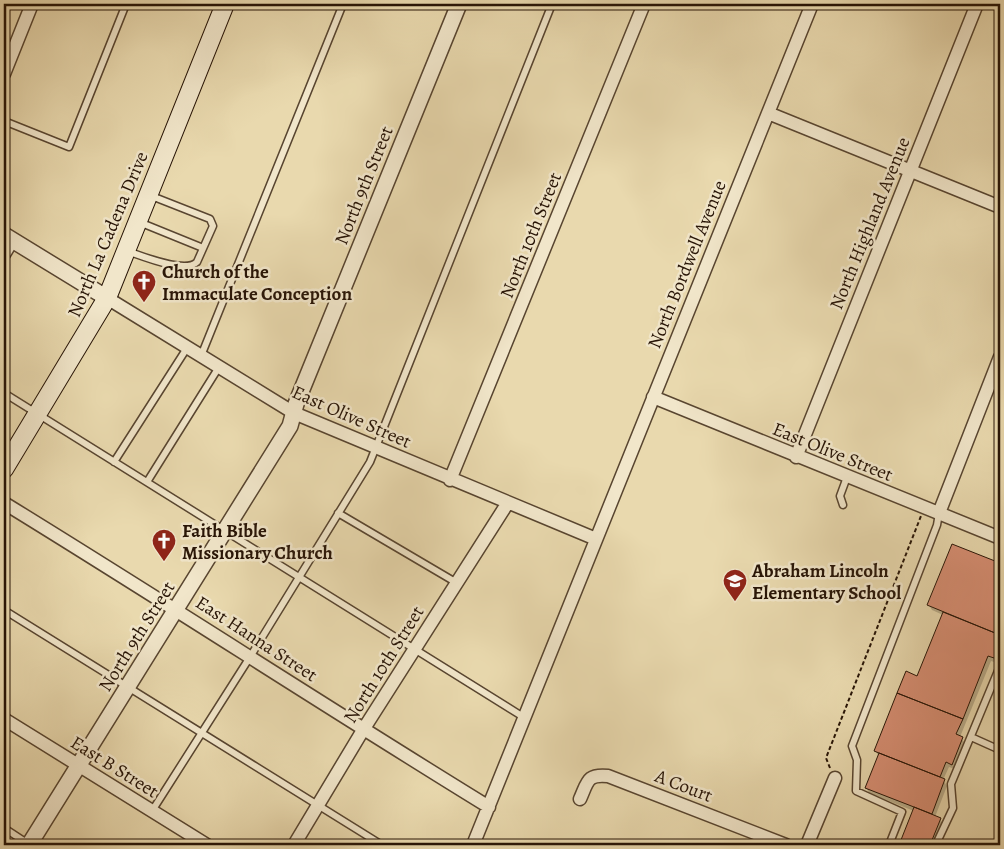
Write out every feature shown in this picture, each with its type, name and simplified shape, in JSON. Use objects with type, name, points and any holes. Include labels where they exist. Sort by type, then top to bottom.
[{"type":"main road","name":"North La Cadena Drive","points":[[4,469],[106,298],[226,4]]},
{"type":"street","points":[[4,74],[32,4]]},
{"type":"street","name":"North 9th Street","points":[[30,845],[290,426],[300,395],[459,4]]},
{"type":"street","name":"North 10th Street","points":[[450,480],[644,4]]},
{"type":"street","name":"North Bordwell Avenue","points":[[474,845],[652,397],[812,4]]},
{"type":"street","name":"North Highland Avenue","points":[[796,457],[977,4]]},
{"type":"street","points":[[768,113],[1000,207]]},
{"type":"street","points":[[9,238],[106,298]]},
{"type":"street","name":"East Olive Street","points":[[106,298],[294,413],[450,480],[596,539]]},
{"type":"street","points":[[939,513],[1000,357]]},
{"type":"street","name":"East Olive Street","points":[[652,397],[796,457],[1000,538]]},
{"type":"street","name":"East Hanna Street","points":[[4,503],[177,609],[363,730],[489,806]]},
{"type":"street","name":"North 10th Street","points":[[294,845],[363,730],[508,504]]},
{"type":"street","name":"East B Street","points":[[4,719],[207,845]]},
{"type":"street","name":"A Court","points":[[580,799],[589,779],[596,774],[608,776],[786,845]]},
{"type":"street","points":[[807,845],[835,778]]},
{"type":"lane","points":[[4,121],[69,147],[126,4]]},
{"type":"lane","points":[[201,356],[344,4]]},
{"type":"lane","points":[[152,811],[250,657],[370,462],[552,4]]},
{"type":"lane","points":[[126,250],[170,266],[193,266],[197,262],[213,226],[210,219],[148,195]]},
{"type":"lane","points":[[138,221],[203,248]]},
{"type":"lane","points":[[4,260],[9,238]]},
{"type":"lane","points":[[114,462],[187,348]]},
{"type":"lane","points":[[146,482],[219,367]]},
{"type":"lane","points":[[4,393],[525,718]]},
{"type":"lane","points":[[843,505],[840,496],[847,477]]},
{"type":"lane","points":[[338,513],[457,583]]},
{"type":"lane","points":[[889,845],[902,812],[856,791],[857,760],[852,746],[937,525],[939,513]]},
{"type":"lane","points":[[4,610],[382,845]]},
{"type":"lane","points":[[940,845],[938,840],[953,808],[950,784],[1000,666]]},
{"type":"lane","points":[[971,737],[1000,750]]},
{"type":"lane","points":[[4,828],[30,845]]},
{"type":"path","points":[[835,778],[826,758],[924,507]]},
{"type":"building","points":[[952,544],[1000,563],[1000,635],[927,605]]},
{"type":"building","points":[[943,612],[1000,635],[1000,643],[994,658],[988,656],[963,719],[897,693],[906,671],[917,676]]},
{"type":"building","points":[[897,693],[963,719],[956,734],[963,737],[952,765],[946,762],[940,777],[874,751]]},
{"type":"building","points":[[879,753],[945,779],[932,814],[865,788]]},
{"type":"building","points":[[914,807],[941,818],[930,845],[899,845]]},
{"type":"place","name":"Church of the Immaculate Conception","points":[[144,303]]},
{"type":"place","name":"Faith Bible Missionary Church","points":[[164,562]]},
{"type":"place","name":"Abraham Lincoln Elementary School","points":[[735,602]]}]
